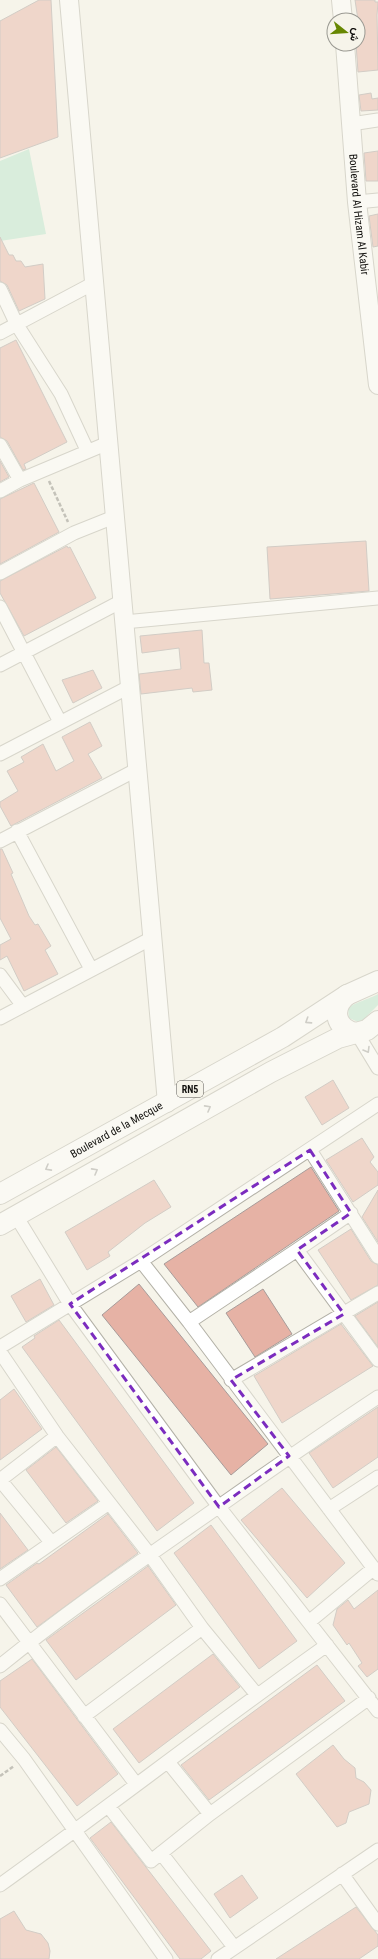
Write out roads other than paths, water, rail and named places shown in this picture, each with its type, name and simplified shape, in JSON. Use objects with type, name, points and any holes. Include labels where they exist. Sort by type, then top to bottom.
[{"type":"main road","name":"Boulevard de la Mecque","points":[[0,1194],[167,1103],[283,1037],[347,995],[378,981]]},
{"type":"main road","points":[[347,995],[338,1004],[337,1017],[343,1028],[355,1033]]},
{"type":"main road","name":"RN5","points":[[8,1221],[271,1072],[338,1038],[367,1030],[378,1021]]},
{"type":"street","points":[[69,0],[79,96],[136,770],[167,1103]]},
{"type":"street","points":[[341,0],[342,12]]},
{"type":"street","name":"Boulevard Al Hizam Al Kabir","points":[[346,52],[358,202],[373,291],[378,384]]},
{"type":"street","points":[[351,124],[378,120]]},
{"type":"street","points":[[358,202],[378,200]]},
{"type":"street","points":[[0,333],[94,283]]},
{"type":"street","points":[[0,289],[17,325],[61,394],[87,450]]},
{"type":"street","points":[[0,491],[20,480],[108,442]]},
{"type":"street","points":[[0,445],[20,480]]},
{"type":"street","points":[[0,573],[74,533],[114,516]]},
{"type":"street","points":[[124,622],[378,598]]},
{"type":"street","points":[[0,665],[122,601]]},
{"type":"street","points":[[0,607],[60,722]]},
{"type":"street","points":[[0,754],[129,687]]},
{"type":"street","points":[[0,841],[136,770]]},
{"type":"street","points":[[17,831],[91,970]]},
{"type":"street","points":[[0,1018],[152,938]]},
{"type":"street","points":[[0,975],[23,1006]]},
{"type":"street","points":[[355,1033],[378,1068]]},
{"type":"street","points":[[0,1347],[141,1261],[378,1104]]},
{"type":"street","points":[[310,1150],[378,1257]]},
{"type":"street","points":[[189,1322],[351,1213]]},
{"type":"street","points":[[8,1221],[219,1506],[378,1711]]},
{"type":"street","points":[[298,1250],[378,1360]]},
{"type":"street","points":[[141,1261],[189,1322],[376,1571],[310,1622]]},
{"type":"street","points":[[232,1380],[378,1293]]},
{"type":"street","points":[[0,1352],[57,1436],[150,1555],[202,1628],[257,1695]]},
{"type":"street","points":[[0,1666],[29,1642],[289,1456],[378,1397]]},
{"type":"street","points":[[51,1542],[0,1480],[57,1436]]},
{"type":"street","points":[[328,1509],[378,1477]]},
{"type":"street","points":[[0,1579],[109,1502]]},
{"type":"street","points":[[0,1604],[136,1784]]},
{"type":"street","points":[[84,1716],[202,1628]]},
{"type":"street","points":[[0,1885],[109,1807],[136,1784],[327,1645]]},
{"type":"street","points":[[109,1807],[152,1861],[210,1814],[369,1698]]},
{"type":"street","points":[[0,1730],[24,1759],[166,1959]]},
{"type":"street","points":[[168,1762],[210,1814]]},
{"type":"street","points":[[222,1958],[234,1947],[378,1850]]},
{"type":"street","points":[[161,1853],[234,1947]]},
{"type":"street","points":[[342,1874],[378,1924]]}]
